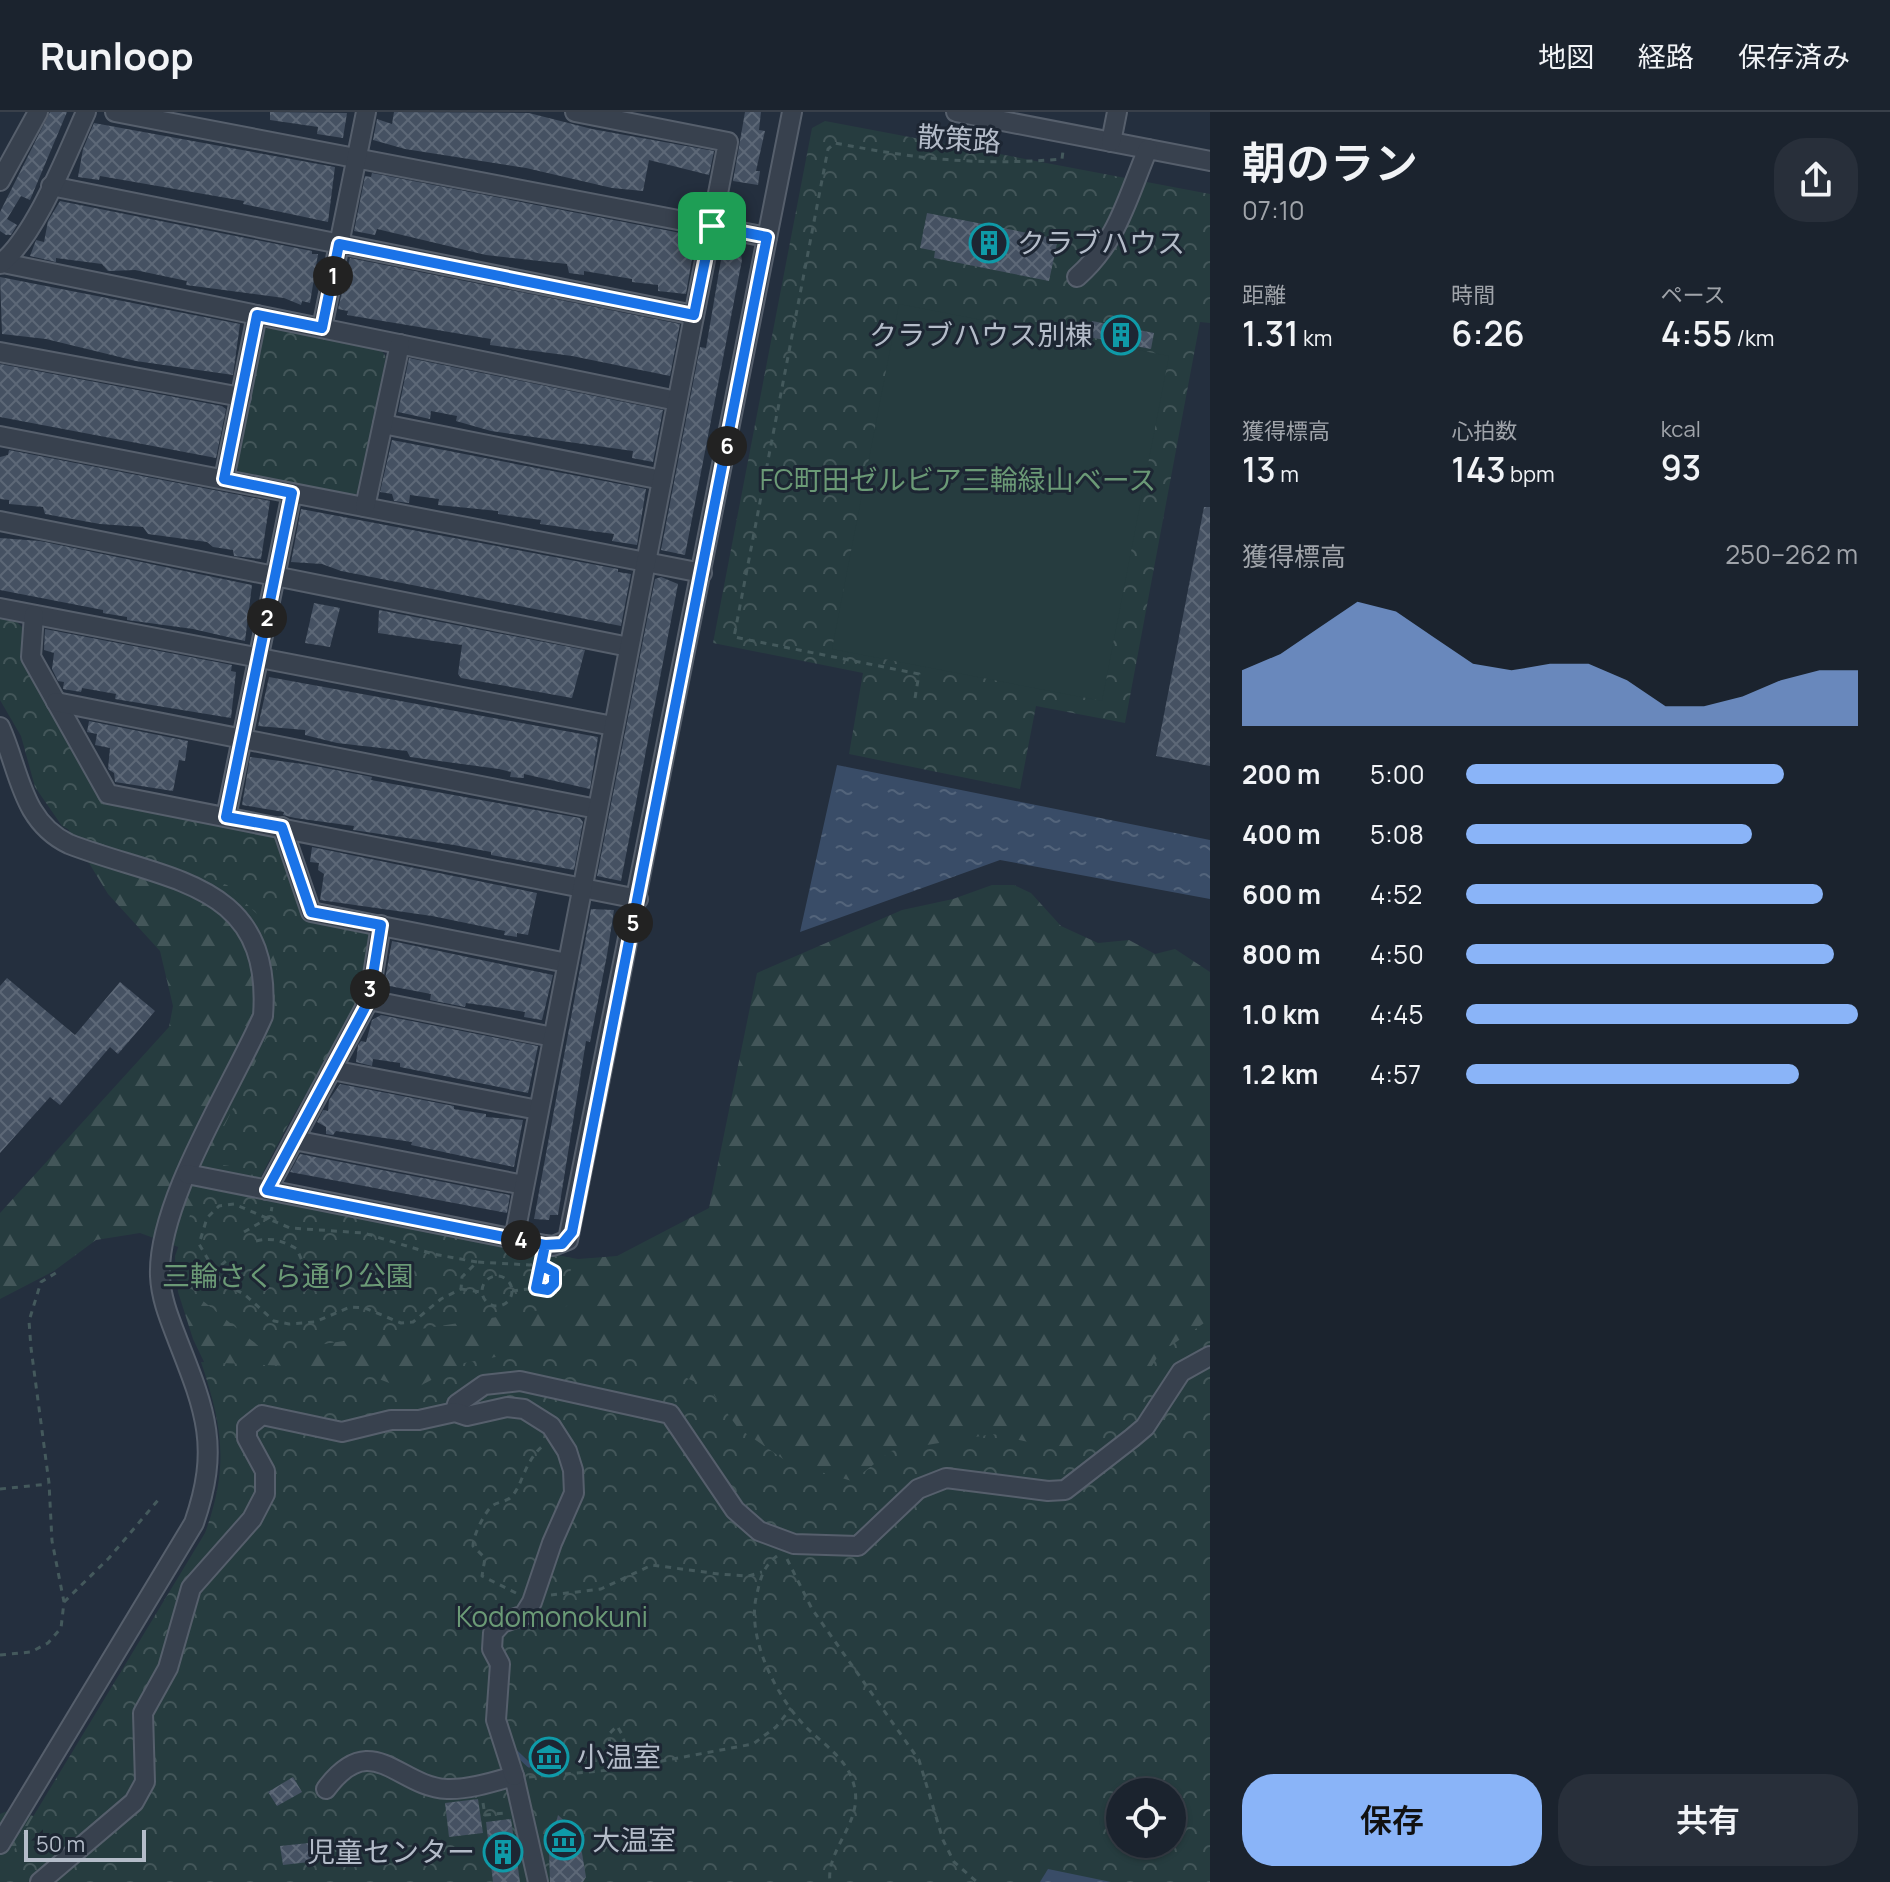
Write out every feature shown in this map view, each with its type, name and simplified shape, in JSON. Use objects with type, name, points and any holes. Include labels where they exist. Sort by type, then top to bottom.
[{"type":"street","points":[[0,181],[5,160],[38,112]]},
{"type":"street","points":[[1,264],[15,251],[51,186],[86,112]]},
{"type":"street","points":[[115,112],[767,237]]},
{"type":"street","points":[[322,328],[366,112]]},
{"type":"street","points":[[514,1239],[728,142],[575,112]]},
{"type":"street","points":[[187,1174],[545,1245],[562,1244],[572,1232],[792,112]]},
{"type":"street","points":[[956,112],[1210,161]]},
{"type":"street","points":[[1111,142],[1117,112]]},
{"type":"street","points":[[1077,277],[1112,239],[1148,149]]},
{"type":"street","points":[[51,186],[694,315]]},
{"type":"street","points":[[1,264],[677,401]]},
{"type":"street","points":[[224,479],[257,315]]},
{"type":"street","points":[[365,507],[400,344]]},
{"type":"street","points":[[0,352],[241,397]]},
{"type":"street","points":[[383,424],[662,480]]},
{"type":"street","points":[[0,436],[702,573]]},
{"type":"street","points":[[226,817],[292,493]]},
{"type":"street","points":[[0,521],[629,647]]},
{"type":"street","points":[[0,608],[613,726]]},
{"type":"street","points":[[34,615],[31,657],[108,794],[638,899]]},
{"type":"street","points":[[56,702],[597,809]]},
{"type":"street","points":[[0,727],[28,808],[52,836],[103,857],[201,888],[240,919],[261,956],[265,987],[263,1016],[171,1211],[160,1274],[165,1306],[204,1407],[210,1457],[205,1492],[194,1523],[0,1844]]},
{"type":"street","points":[[282,827],[311,912],[567,963]]},
{"type":"street","points":[[267,1190],[369,1000],[381,925]]},
{"type":"street","points":[[369,1000],[553,1037]]},
{"type":"street","points":[[332,1070],[538,1110]]},
{"type":"street","points":[[294,1140],[524,1185]]},
{"type":"street","points":[[455,1412],[457,1404],[484,1385],[520,1381],[670,1414],[735,1510],[759,1531],[794,1544],[848,1548],[868,1540],[902,1502],[935,1481],[965,1478],[1048,1491],[1065,1490],[1139,1433],[1181,1372],[1210,1356]]},
{"type":"street","points":[[40,1882],[134,1802],[145,1782],[143,1713],[168,1668],[191,1588],[252,1519],[265,1494],[265,1471],[247,1438],[247,1427],[253,1419],[276,1415],[328,1432],[342,1432],[391,1420],[419,1420],[455,1412],[467,1416],[507,1407],[524,1409],[551,1426],[573,1470],[574,1493],[552,1543],[535,1594],[524,1615],[502,1623],[493,1633],[492,1649],[500,1664],[496,1720],[514,1776],[538,1882]]},
{"type":"street","points":[[326,1789],[341,1770],[372,1761],[394,1766],[411,1777],[447,1789],[514,1776]]},
{"type":"path","name":"散策路","points":[[915,698],[919,674],[734,637],[828,149],[835,143],[924,160],[1009,163],[1062,159],[1064,146]]},
{"type":"path","points":[[481,1292],[461,1289],[441,1299],[413,1322],[401,1323],[365,1308],[350,1307],[298,1325],[274,1321],[244,1294],[222,1283],[199,1244],[201,1230],[219,1206],[234,1204],[290,1228],[364,1233],[433,1254],[477,1262],[541,1265],[554,1272],[554,1284],[548,1290],[512,1291]]},
{"type":"path","points":[[244,1232],[270,1217]]},
{"type":"path","points":[[256,1241],[272,1237],[297,1249],[302,1261]]},
{"type":"path","points":[[536,1288],[545,1245]]},
{"type":"path","points":[[210,1267],[226,1261]]},
{"type":"path","points":[[461,1289],[462,1277],[477,1262]]},
{"type":"path","points":[[0,1655],[31,1652],[48,1643],[61,1628],[64,1602],[52,1541],[49,1483],[29,1321],[41,1282],[59,1271]]},
{"type":"path","points":[[497,1275],[506,1279],[512,1291],[508,1301],[499,1306],[485,1301],[481,1292],[484,1282],[497,1275]]},
{"type":"path","points":[[559,1439],[544,1444],[532,1455],[511,1497],[492,1506],[473,1539],[473,1546],[485,1558],[482,1576],[520,1595],[601,1589],[652,1565],[748,1576],[762,1572],[784,1551],[812,1609],[919,1760],[943,1840],[954,1862],[977,1882]]},
{"type":"path","points":[[0,1489],[49,1483]]},
{"type":"path","points":[[64,1602],[109,1558],[159,1499]]},
{"type":"path","points":[[762,1572],[754,1610],[755,1637],[767,1667],[806,1727],[839,1755],[850,1771],[856,1792],[856,1810],[832,1865],[830,1882]]},
{"type":"path","points":[[514,1776],[543,1778],[611,1770],[609,1734],[617,1726],[623,1736],[630,1767],[753,1744],[776,1727],[791,1708]]},
{"type":"path","points":[[479,1784],[485,1815],[522,1811]]},
{"type":"green space","name":"FC町田ゼルビア三輪緑山ベース","points":[[825,121],[1210,194],[1210,323],[1200,322],[1125,723],[1036,706],[1020,789],[849,754],[863,673],[713,643],[812,128]]},
{"type":"green space","points":[[899,304],[1169,356],[1102,701],[832,649]]},
{"type":"green space","points":[[270,327],[380,348],[386,357],[360,490],[353,497],[241,473],[236,466],[262,331]]},
{"type":"green space","points":[[0,618],[17,622],[24,629],[21,653],[101,804],[199,817],[274,835],[305,918],[369,934],[359,1003],[261,1171],[217,1164],[211,1153],[262,1049],[274,1009],[277,965],[257,914],[227,885],[90,840],[62,826],[35,787],[21,736],[0,700]]},
{"type":"green space","points":[[14,626],[45,709],[105,802],[265,842],[352,1003],[248,1201],[578,1259],[617,1256],[709,1208],[757,973],[902,910],[953,899],[992,885],[1014,885],[1031,893],[1061,926],[1098,943],[1129,940],[1155,954],[1175,949],[1210,972],[1210,1882],[0,1882],[0,1814],[10,1810],[41,1818],[227,1518],[228,1412],[193,1339],[178,1292],[177,1260],[181,1248],[140,1233],[96,1240],[54,1271],[0,1299],[0,1213],[169,1027],[173,1006],[160,951],[108,894],[46,793]]},
{"type":"green space","name":"三輪さくら通り公園","points":[[201,1185],[572,1258],[567,1306],[267,1353],[176,1279],[175,1256]]},
{"type":"green space","name":"Kodomonokuni","points":[[1210,1319],[1210,1882],[2,1882],[9,1859],[31,1820],[205,1533],[218,1488],[220,1448],[214,1407],[201,1362],[353,1369],[410,1391],[464,1363],[522,1352],[624,1350],[709,1388],[738,1428],[789,1463],[852,1481],[891,1451],[993,1434],[1073,1452],[1132,1398],[1160,1353]]},
{"type":"water","points":[[837,765],[1210,840],[1210,899],[1000,860],[800,932]]},
{"type":"water","points":[[1048,1869],[1111,1882],[1040,1882]]},
{"type":"building","points":[[50,112],[67,112],[30,200],[21,196],[7,219],[17,225],[11,235],[6,235],[0,231],[0,212]]},
{"type":"building","points":[[270,112],[347,113],[343,138],[317,134],[318,127],[270,120]]},
{"type":"building","points":[[394,112],[529,113],[592,129],[714,151],[709,175],[649,160],[643,191],[612,188],[526,168],[405,149],[373,140],[377,119],[392,124]]},
{"type":"building","points":[[745,112],[761,112],[759,130],[765,131],[756,171],[760,171],[758,185],[733,181]]},
{"type":"building","points":[[94,123],[335,167],[328,222],[243,204],[244,201],[100,176],[99,180],[78,177],[83,149]]},
{"type":"building","points":[[372,173],[696,236],[686,294],[658,291],[658,285],[632,282],[632,279],[584,271],[584,275],[569,273],[567,264],[486,255],[377,229],[375,235],[354,231],[365,176],[371,177]]},
{"type":"building","points":[[60,201],[312,251],[312,254],[318,254],[310,303],[302,301],[301,305],[284,298],[186,285],[187,281],[135,270],[108,271],[102,264],[56,258],[56,262],[30,256],[36,240],[44,242],[48,221]]},
{"type":"building","name":"クラブハウス","points":[[927,213],[1058,239],[1049,281],[934,258],[935,251],[920,248]]},
{"type":"building","points":[[723,248],[740,250],[742,260],[685,555],[661,550],[700,347],[706,348]]},
{"type":"building","points":[[350,258],[680,324],[670,376],[572,356],[490,345],[491,339],[347,315],[348,311],[338,309]]},
{"type":"building","points":[[0,277],[240,324],[233,375],[136,361],[46,339],[2,334]]},
{"type":"building","name":"クラブハウス別棟","points":[[1092,321],[1154,333],[1151,349],[1089,337]]},
{"type":"building","points":[[409,358],[663,410],[653,462],[632,458],[633,451],[491,431],[456,421],[457,416],[431,411],[430,419],[398,412]]},
{"type":"building","points":[[0,364],[222,406],[226,409],[216,458],[0,417]]},
{"type":"building","points":[[392,440],[646,489],[637,545],[612,541],[614,534],[540,524],[541,520],[498,514],[498,511],[438,505],[439,499],[410,495],[409,503],[394,501],[392,494],[380,492]]},
{"type":"building","points":[[9,450],[270,501],[261,559],[234,556],[233,550],[213,547],[207,542],[148,534],[143,527],[100,524],[45,514],[43,507],[9,504],[9,500],[0,499],[0,457],[8,455]]},
{"type":"building","points":[[1204,507],[1210,507],[1210,766],[1156,756]]},
{"type":"building","points":[[301,509],[618,569],[618,572],[631,574],[621,626],[341,571],[322,564],[291,562]]},
{"type":"building","points":[[0,538],[40,541],[252,585],[245,641],[193,629],[127,620],[127,617],[103,613],[103,610],[0,590]]},
{"type":"building","points":[[661,577],[678,584],[621,881],[597,876],[655,579]]},
{"type":"building","points":[[314,603],[340,608],[330,647],[305,643]]},
{"type":"building","points":[[379,610],[585,650],[572,698],[461,678],[458,674],[462,645],[378,633]]},
{"type":"building","points":[[45,629],[232,665],[231,671],[236,672],[231,718],[115,699],[116,694],[82,688],[81,692],[63,689],[64,682],[58,681],[52,669],[54,653],[44,650]]},
{"type":"building","points":[[269,677],[598,737],[590,789],[524,774],[524,778],[510,777],[511,772],[499,769],[410,757],[407,751],[337,743],[305,735],[305,730],[258,726]]},
{"type":"building","points":[[89,721],[188,741],[185,761],[179,760],[173,791],[115,782],[114,773],[108,769],[110,748],[95,745],[97,734],[87,732]]},
{"type":"building","points":[[250,757],[310,765],[372,777],[371,780],[580,818],[583,822],[574,870],[454,845],[353,830],[354,826],[295,818],[283,815],[284,812],[242,805]]},
{"type":"building","points":[[312,847],[537,893],[528,935],[504,935],[505,931],[432,916],[320,900],[324,874],[318,870],[319,863],[310,862]]},
{"type":"building","points":[[591,909],[614,910],[607,955],[590,1042],[586,1041],[558,1215],[550,1215],[549,1220],[534,1219]]},
{"type":"building","points":[[392,941],[553,975],[542,1020],[524,1017],[525,1012],[466,1003],[465,1007],[430,1000],[431,994],[384,985]]},
{"type":"building","points":[[7,978],[75,1035],[120,982],[155,1011],[118,1054],[110,1047],[60,1105],[50,1097],[0,1153],[0,986]]},
{"type":"building","points":[[381,1015],[538,1046],[528,1093],[400,1067],[400,1063],[373,1059],[372,1066],[356,1062],[358,1045],[361,1041],[366,1042],[372,1020]]},
{"type":"building","points":[[340,1084],[454,1106],[454,1109],[486,1114],[486,1117],[523,1120],[514,1167],[411,1145],[412,1142],[336,1131],[333,1135],[326,1134],[326,1127],[317,1122],[323,1110],[328,1111],[329,1100]]},
{"type":"building","points":[[300,1154],[510,1195],[507,1213],[290,1172]]},
{"type":"building","name":"小温室","points":[[549,1741],[560,1746],[565,1757],[560,1768],[549,1773],[538,1768],[533,1757],[538,1746]]},
{"type":"building","points":[[293,1777],[302,1792],[277,1806],[268,1792]]},
{"type":"building","points":[[478,1799],[483,1833],[449,1837],[445,1803]]},
{"type":"building","name":"大温室","points":[[558,1815],[572,1828],[582,1853],[586,1877],[583,1882],[550,1882],[549,1850]]},
{"type":"building","name":"児童センター","points":[[511,1819],[520,1882],[493,1882],[486,1822]]},
{"type":"building","points":[[328,1841],[329,1854],[317,1855],[318,1861],[283,1865],[280,1846]]},
{"type":"waterway","points":[[511,1748],[529,1765]]},
{"type":"place","name":"クラブハウス","points":[[989,243]]},
{"type":"place","name":"クラブハウス別棟","points":[[1121,335]]},
{"type":"place","name":"小温室","points":[[549,1757]]},
{"type":"place","name":"大温室","points":[[564,1840]]},
{"type":"place","name":"児童センター","points":[[503,1852]]},
{"type":"route","points":[[712,226],[694,315],[339,244],[322,328],[257,315],[224,479],[292,493],[226,817],[282,827],[311,912],[381,925],[369,1000],[267,1190],[545,1245],[541,1265],[554,1272],[555,1277],[554,1284],[548,1290],[536,1288],[539,1269],[545,1245],[562,1244],[572,1232],[767,237],[712,226]]}]
